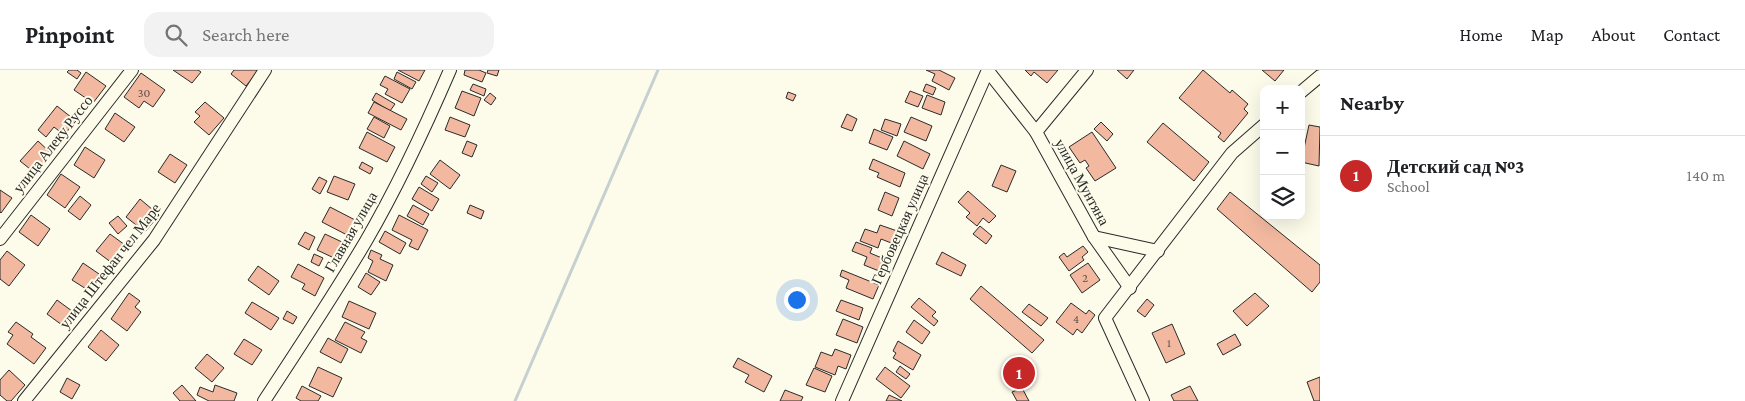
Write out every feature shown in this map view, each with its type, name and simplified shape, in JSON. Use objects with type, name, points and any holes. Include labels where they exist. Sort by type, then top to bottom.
[{"type":"street","name":"улица Алеку Руссо","points":[[0,239],[132,70]]},
{"type":"street","name":"улица Штефан чел Маре","points":[[24,401],[154,240],[265,70]]},
{"type":"street","name":"Главная улица","points":[[264,401],[314,326],[366,240],[424,129],[450,70]]},
{"type":"street","points":[[988,70],[1036,132]]},
{"type":"street","name":"Гербовецкая улица","points":[[842,401],[988,70]]},
{"type":"street","name":"улица Мунтяна","points":[[1087,70],[1036,132],[1094,236],[1130,288]]},
{"type":"street","points":[[1305,89],[1320,76]]},
{"type":"street","points":[[1143,401],[1105,318],[1130,288],[1232,153],[1260,128]]},
{"type":"street","points":[[1094,236],[1158,251]]},
{"type":"building","points":[[69,70],[77,70],[81,73],[77,79],[67,72]]},
{"type":"building","points":[[173,70],[198,70],[201,72],[192,83]]},
{"type":"building","points":[[234,70],[259,70],[246,86],[231,74]]},
{"type":"building","points":[[398,70],[425,70],[419,81]]},
{"type":"building","points":[[465,70],[479,70],[486,73],[482,82],[464,75]]},
{"type":"building","points":[[488,70],[499,70],[497,76],[487,73]]},
{"type":"building","points":[[926,70],[939,70],[955,78],[949,90],[932,81],[935,74]]},
{"type":"building","points":[[1025,70],[1058,70],[1047,83],[1034,72],[1031,76]]},
{"type":"building","points":[[1117,70],[1134,70],[1127,79]]},
{"type":"building","points":[[1203,70],[1230,93],[1232,90],[1248,104],[1244,109],[1248,113],[1224,142],[1218,137],[1221,133],[1179,98]]},
{"type":"building","points":[[1262,70],[1284,70],[1275,81]]},
{"type":"building","points":[[86,72],[106,86],[93,103],[74,90]]},
{"type":"building","points":[[397,72],[416,82],[412,89],[394,79]]},
{"type":"building","points":[[141,73],[165,90],[153,107],[144,101],[139,108],[124,97]]},
{"type":"building","points":[[385,76],[410,89],[402,103],[385,94],[388,89],[380,85]]},
{"type":"building","points":[[473,84],[486,89],[484,96],[470,90]]},
{"type":"building","points":[[926,84],[936,88],[933,95],[923,91]]},
{"type":"building","points":[[462,91],[481,98],[474,116],[455,108]]},
{"type":"building","points":[[910,91],[923,96],[918,107],[905,102]]},
{"type":"building","points":[[788,92],[796,95],[793,101],[786,98]]},
{"type":"building","points":[[376,93],[395,104],[390,111],[372,100]]},
{"type":"building","points":[[490,93],[496,98],[491,105],[484,100]]},
{"type":"building","points":[[927,95],[945,102],[941,115],[922,108]]},
{"type":"building","points":[[205,102],[224,118],[209,135],[194,122],[200,116],[195,112]]},
{"type":"building","points":[[374,102],[407,119],[401,130],[368,113]]},
{"type":"building","points":[[57,106],[76,121],[64,135],[54,127],[46,137],[38,130]]},
{"type":"building","points":[[115,113],[135,127],[124,142],[105,129]]},
{"type":"building","points":[[847,114],[857,119],[852,131],[841,127]]},
{"type":"building","points":[[374,117],[390,126],[384,138],[367,129]]},
{"type":"building","points":[[450,117],[470,125],[465,137],[445,130]]},
{"type":"building","points":[[911,117],[932,126],[926,141],[904,132]]},
{"type":"building","points":[[885,119],[901,124],[897,136],[881,130]]},
{"type":"building","points":[[1101,122],[1113,134],[1107,141],[1094,129]]},
{"type":"building","points":[[1163,123],[1209,162],[1194,181],[1147,142]]},
{"type":"building","points":[[1309,125],[1320,127],[1319,166],[1305,163],[1305,144]]},
{"type":"building","points":[[874,129],[893,137],[887,150],[869,143]]},
{"type":"building","points":[[367,132],[395,147],[387,162],[359,148]]},
{"type":"building","points":[[1092,132],[1116,168],[1095,181],[1086,168],[1089,166],[1085,160],[1080,163],[1069,147]]},
{"type":"building","points":[[38,141],[52,154],[35,173],[20,161]]},
{"type":"building","points":[[467,141],[477,145],[472,157],[462,153]]},
{"type":"building","points":[[904,141],[930,154],[923,169],[897,156]]},
{"type":"building","points":[[85,147],[105,160],[94,178],[74,165]]},
{"type":"building","points":[[170,154],[187,165],[175,183],[158,172]]},
{"type":"building","points":[[873,159],[905,173],[900,187],[877,177],[879,173],[869,169]]},
{"type":"building","points":[[440,160],[460,175],[450,189],[430,174]]},
{"type":"building","points":[[362,162],[373,168],[370,174],[359,168]]},
{"type":"building","points":[[1001,165],[1016,171],[1007,192],[992,186]]},
{"type":"building","points":[[61,174],[80,187],[65,208],[47,195]]},
{"type":"building","points":[[334,176],[355,184],[348,200],[327,192]]},
{"type":"building","points":[[426,176],[438,183],[432,192],[421,184]]},
{"type":"building","points":[[319,177],[327,181],[320,194],[312,189]]},
{"type":"building","points":[[419,187],[439,199],[432,211],[412,199]]},
{"type":"building","points":[[0,190],[12,198],[1,213],[0,212]]},
{"type":"building","points":[[968,191],[996,216],[989,223],[983,218],[977,226],[966,217],[970,213],[958,202]]},
{"type":"building","points":[[885,192],[899,198],[892,216],[878,210]]},
{"type":"building","points":[[1230,192],[1260,216],[1260,220],[1265,220],[1320,265],[1320,282],[1312,292],[1217,209]]},
{"type":"building","points":[[80,196],[91,205],[80,220],[68,211]]},
{"type":"building","points":[[140,199],[159,215],[145,232],[126,217]]},
{"type":"building","points":[[413,205],[429,214],[423,225],[407,216]]},
{"type":"building","points":[[470,205],[484,211],[481,219],[467,213]]},
{"type":"building","points":[[330,207],[357,221],[349,236],[322,222]]},
{"type":"building","points":[[31,215],[50,229],[38,246],[19,232]]},
{"type":"building","points":[[399,215],[428,230],[418,250],[409,246],[412,240],[392,230]]},
{"type":"building","points":[[118,216],[127,226],[118,234],[109,223]]},
{"type":"building","points":[[880,225],[903,233],[899,246],[881,239],[878,248],[860,241],[865,229],[877,233]]},
{"type":"building","points":[[980,226],[992,236],[986,244],[973,234]]},
{"type":"building","points":[[385,231],[406,243],[400,254],[379,242]]},
{"type":"building","points":[[305,232],[315,237],[309,250],[298,244]]},
{"type":"building","points":[[110,234],[125,245],[112,263],[96,251]]},
{"type":"building","points":[[325,234],[342,242],[334,258],[317,250]]},
{"type":"building","points":[[856,242],[872,248],[870,253],[889,261],[884,273],[864,265],[867,257],[852,251]]},
{"type":"building","points":[[1083,246],[1088,252],[1082,257],[1084,260],[1069,271],[1059,257],[1064,253],[1067,257]]},
{"type":"building","points":[[371,250],[382,255],[380,259],[393,265],[386,281],[368,272],[373,261],[368,258]]},
{"type":"building","points":[[7,251],[25,265],[9,286],[0,279],[0,260]]},
{"type":"building","points":[[942,252],[966,265],[961,276],[936,264]]},
{"type":"building","points":[[314,254],[323,258],[319,266],[311,262]]},
{"type":"building","points":[[83,263],[102,276],[91,292],[72,280]]},
{"type":"building","points":[[1088,263],[1100,280],[1082,293],[1070,275]]},
{"type":"building","points":[[298,264],[324,278],[315,296],[302,289],[305,284],[291,277]]},
{"type":"building","points":[[258,266],[279,281],[269,295],[248,280]]},
{"type":"building","points":[[842,270],[879,285],[873,299],[846,288],[849,280],[840,276]]},
{"type":"building","points":[[366,273],[380,282],[371,295],[358,287]]},
{"type":"building","points":[[981,286],[1044,340],[1032,353],[970,299]]},
{"type":"building","points":[[129,293],[140,301],[135,307],[141,312],[127,331],[111,319]]},
{"type":"building","points":[[1255,293],[1269,306],[1247,326],[1233,311]]},
{"type":"building","points":[[919,298],[936,312],[932,316],[938,321],[934,326],[911,307]]},
{"type":"building","points":[[1147,299],[1154,305],[1145,317],[1137,311]]},
{"type":"building","points":[[57,300],[72,311],[62,325],[47,314]]},
{"type":"building","points":[[841,300],[863,308],[859,320],[836,311]]},
{"type":"building","points":[[349,301],[376,313],[369,329],[342,317]]},
{"type":"building","points":[[252,302],[279,318],[271,330],[245,313]]},
{"type":"building","points":[[1071,303],[1086,314],[1089,310],[1095,315],[1082,333],[1077,329],[1073,335],[1056,322]]},
{"type":"building","points":[[1029,304],[1048,318],[1041,326],[1022,312]]},
{"type":"building","points":[[287,311],[297,317],[293,324],[283,319]]},
{"type":"building","points":[[843,319],[863,327],[857,343],[836,335]]},
{"type":"building","points":[[914,320],[930,332],[922,344],[906,332]]},
{"type":"building","points":[[16,322],[33,334],[31,337],[46,348],[34,364],[7,344],[13,335],[8,332]]},
{"type":"building","points":[[345,322],[365,332],[361,338],[367,341],[361,353],[335,340]]},
{"type":"building","points":[[1172,324],[1185,354],[1166,363],[1152,333]]},
{"type":"building","points":[[101,330],[119,345],[106,361],[88,347]]},
{"type":"building","points":[[1235,334],[1241,345],[1223,355],[1217,344]]},
{"type":"building","points":[[328,338],[348,349],[341,363],[320,352]]},
{"type":"building","points":[[244,339],[262,350],[252,365],[234,354]]},
{"type":"building","points":[[898,341],[921,355],[913,370],[893,358],[896,353],[893,351]]},
{"type":"building","points":[[835,349],[851,355],[846,369],[838,366],[835,375],[815,367],[821,352],[832,356]]},
{"type":"building","points":[[207,354],[224,368],[212,382],[195,368]]},
{"type":"building","points":[[738,358],[772,376],[764,392],[745,382],[749,375],[733,367]]},
{"type":"building","points":[[900,366],[910,374],[906,379],[896,372]]},
{"type":"building","points":[[318,367],[342,378],[333,397],[309,386]]},
{"type":"building","points":[[885,367],[910,386],[901,398],[876,379]]},
{"type":"building","points":[[814,368],[832,376],[825,392],[806,385]]},
{"type":"building","points":[[9,370],[25,385],[11,401],[7,401],[0,395],[0,380]]},
{"type":"building","points":[[1320,377],[1320,401],[1314,401],[1307,382]]},
{"type":"building","points":[[67,378],[80,385],[72,399],[60,392]]},
{"type":"building","points":[[182,385],[196,401],[180,401],[173,393]]},
{"type":"building","points":[[215,385],[237,393],[234,401],[209,401],[197,395],[200,387],[213,392]]},
{"type":"building","points":[[302,386],[321,396],[318,401],[301,401],[296,398]]},
{"type":"building","points":[[1190,386],[1198,401],[1174,401],[1171,395]]},
{"type":"building","points":[[1022,388],[1029,401],[1017,401],[1012,392]]},
{"type":"building","points":[[785,390],[803,397],[801,401],[780,401]]},
{"type":"building","points":[[889,395],[902,401],[886,401]]},
{"type":"waterway","points":[[515,401],[658,70]]},
{"type":"place","name":"Детский сад №3","points":[[1019,373]]}]
